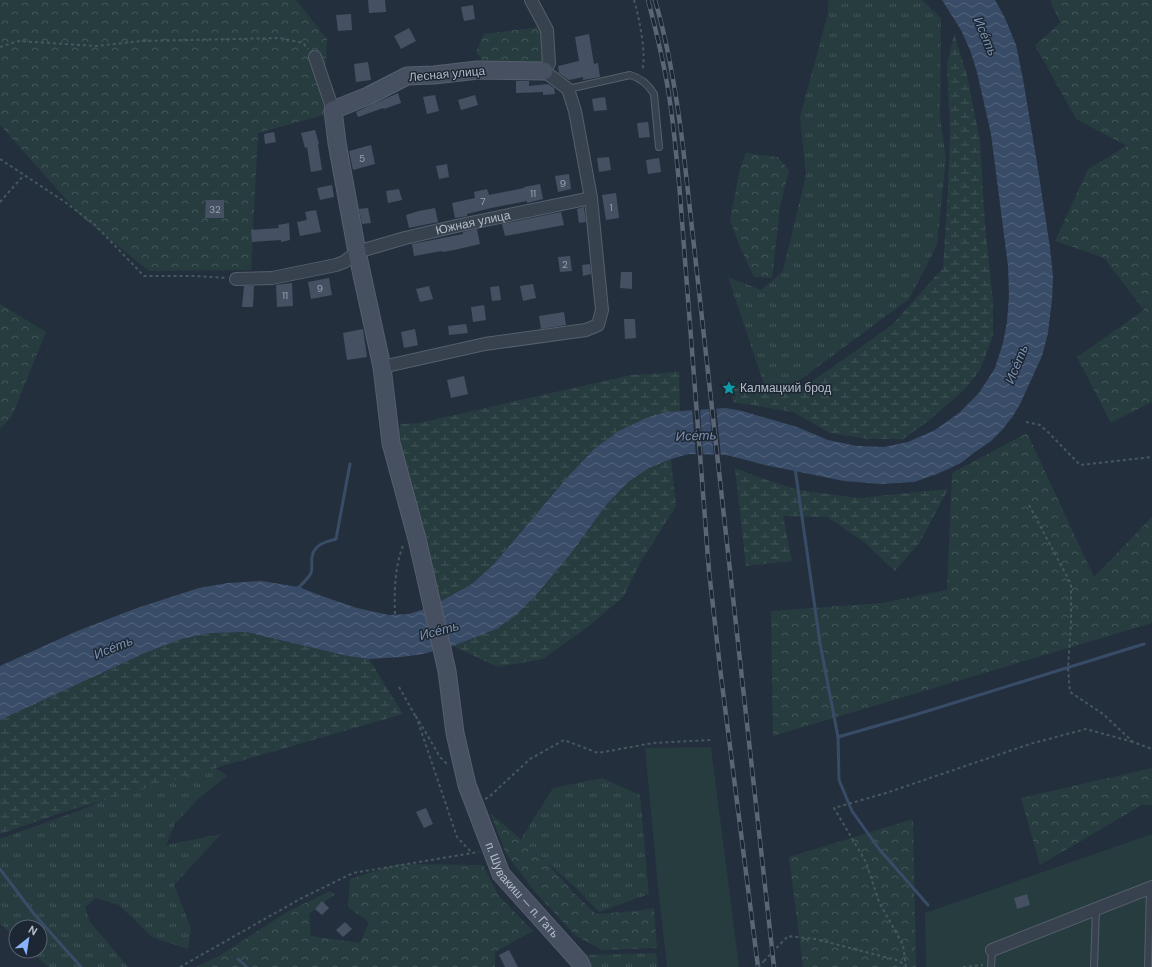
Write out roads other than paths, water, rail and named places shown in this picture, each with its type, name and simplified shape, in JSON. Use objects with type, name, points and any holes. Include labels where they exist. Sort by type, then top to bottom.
[{"type":"street","points":[[382,367],[485,344],[586,330],[598,325],[602,310],[591,198],[575,111],[568,88],[544,72],[549,63],[547,30],[530,0]]},
{"type":"street","points":[[315,57],[333,110]]},
{"type":"street","name":"Лесная улица","points":[[333,110],[368,96],[407,76],[434,76],[478,70],[544,72]]},
{"type":"street","name":"п. Шувакиш — п. Гать","points":[[333,110],[337,143],[357,252],[382,367],[391,443],[417,540],[447,671],[455,733],[468,784],[501,874],[579,961],[582,967]]},
{"type":"street","name":"Южная улица","points":[[236,279],[272,278],[336,265],[344,262],[357,252],[405,238],[591,198]]},
{"type":"street","points":[[992,950],[1151,887]]},
{"type":"lane","points":[[568,88],[630,75],[638,78],[650,88],[654,94],[660,147]]},
{"type":"lane","points":[[1148,967],[1151,887]]},
{"type":"lane","points":[[1094,967],[1096,909]]},
{"type":"lane","points":[[991,966],[992,950]]},
{"type":"water","name":"Исе́ть","points":[[942,0],[995,0],[1005,18],[1016,45],[1023,79],[1050,248],[1053,277],[1052,299],[1048,333],[1042,356],[1013,416],[991,441],[961,463],[937,474],[914,482],[880,484],[844,481],[765,465],[727,455],[689,454],[671,459],[649,468],[628,482],[606,505],[572,552],[537,594],[516,615],[496,629],[453,646],[423,654],[369,659],[348,656],[246,632],[210,633],[182,639],[147,652],[0,720],[0,666],[75,632],[137,608],[199,588],[228,583],[261,581],[299,587],[357,608],[389,615],[408,614],[422,610],[472,584],[494,564],[565,480],[594,449],[619,431],[646,418],[666,412],[726,408],[742,411],[797,427],[828,440],[857,446],[884,447],[908,442],[935,430],[959,413],[979,393],[995,368],[1003,343],[1007,322],[1009,295],[1008,266],[991,134],[977,72],[970,50],[961,30]]},
{"type":"waterway","points":[[296,590],[311,573],[312,557],[315,549],[321,544],[336,539],[350,464]]},
{"type":"waterway","points":[[795,468],[820,643],[838,737]]},
{"type":"waterway","points":[[928,905],[879,849],[852,811],[839,780],[838,737],[918,714],[1144,644]]},
{"type":"waterway","points":[[0,869],[34,914],[81,967]]},
{"type":"waterway","points":[[238,959],[247,967]]},
{"type":"railway","points":[[648,0],[663,63],[674,132],[709,571],[758,967]]},
{"type":"railway","points":[[655,0],[672,73],[683,147],[774,967]]},
{"type":"place","name":"Калмацкий брод","points":[[729,388]]}]
